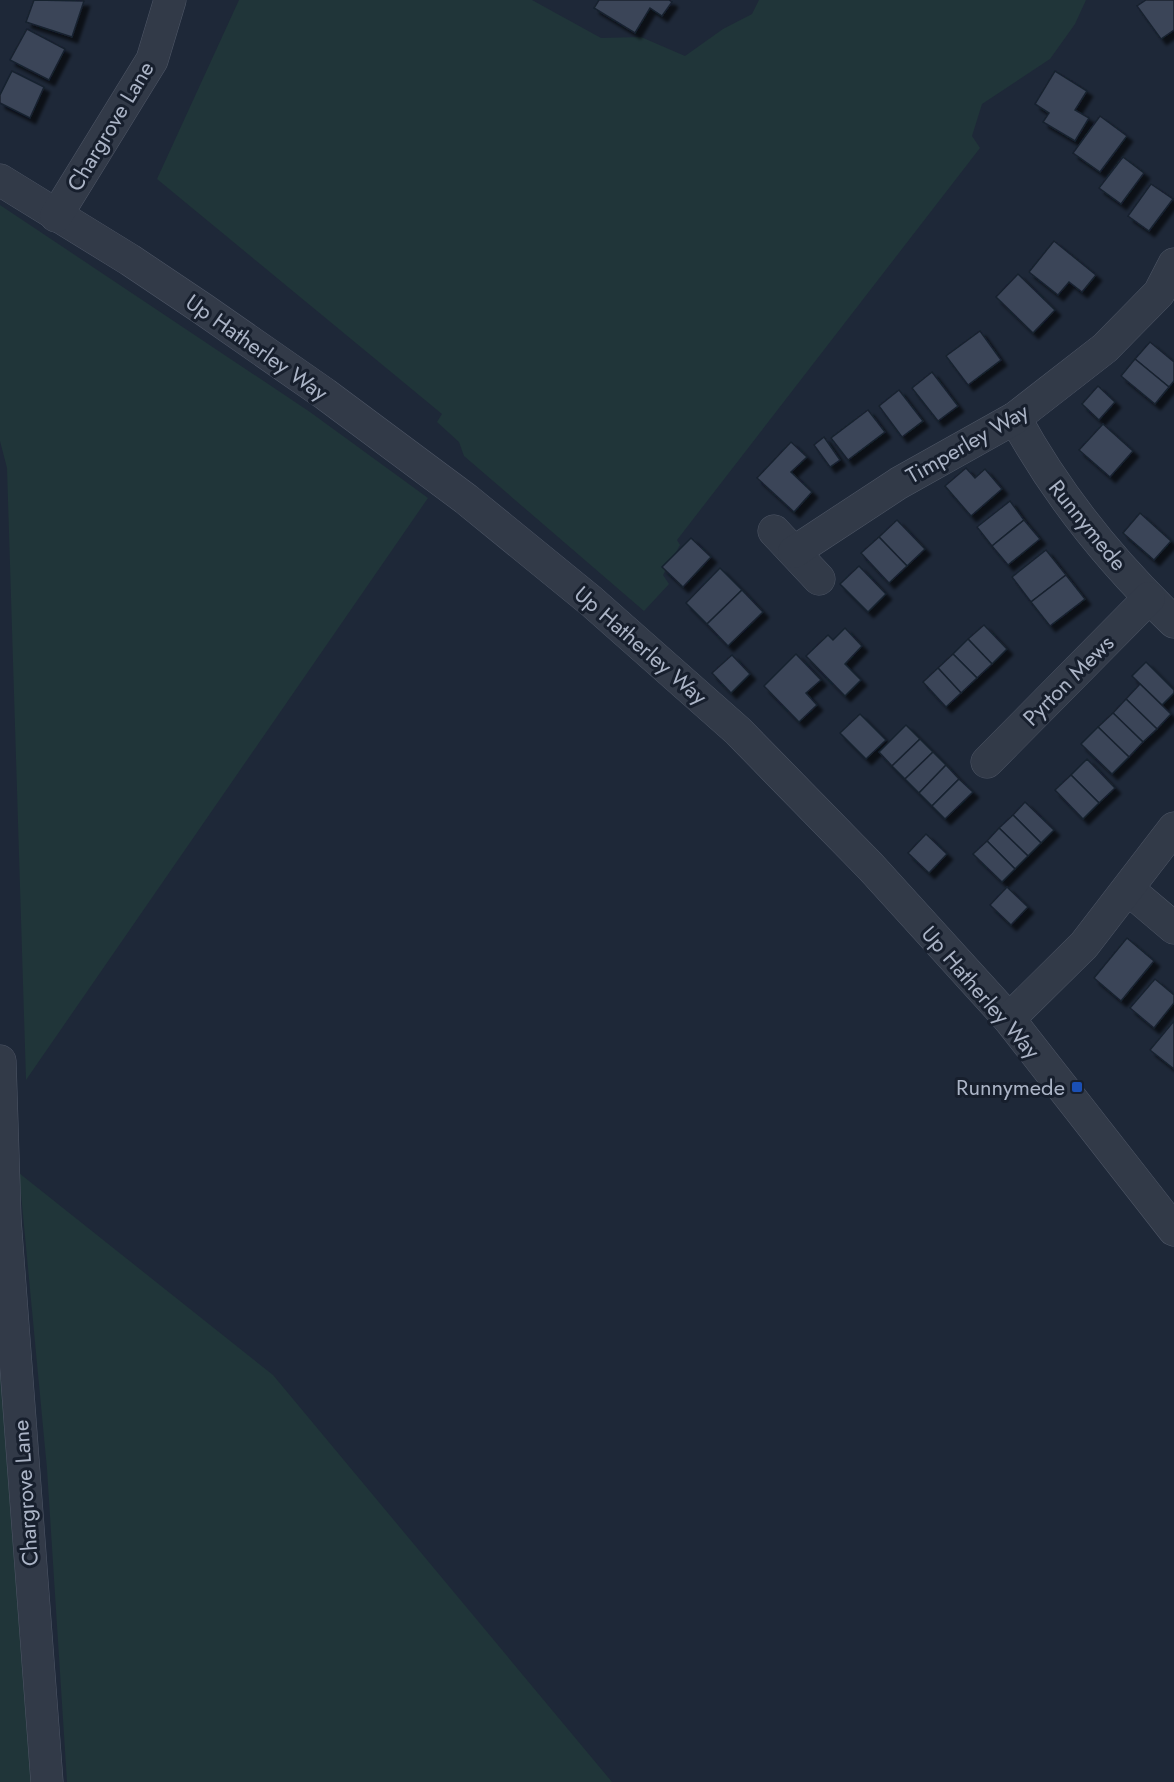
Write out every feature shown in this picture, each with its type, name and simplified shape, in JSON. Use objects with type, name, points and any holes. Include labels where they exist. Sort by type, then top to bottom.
[{"type":"street","name":"Chargrove Lane","points":[[56,216],[152,60],[164,1]]},
{"type":"street","name":"Up Hatherley Way","points":[[0,180],[130,260],[325,394],[466,498],[591,601],[738,731],[871,867],[1009,1019],[1174,1230]]},
{"type":"street","name":"Timperley Way","points":[[819,579],[784,542],[899,483],[1015,418],[1167,298],[1174,264]]},
{"type":"street","name":"Runnymede","points":[[1015,418],[1041,465],[1075,513],[1149,598],[1174,622]]},
{"type":"street","name":"Pyrton Mews","points":[[987,762],[1149,598]]},
{"type":"street","points":[[1009,1019],[1084,945],[1174,828]]},
{"type":"street","points":[[1128,889],[1174,928]]},
{"type":"street","name":"Chargrove Lane","points":[[0,1061],[2,1222],[47,1782]]},
{"type":"green space","points":[[239,0],[532,0],[601,38],[641,37],[685,56],[723,29],[752,14],[759,0],[1086,0],[1075,24],[1050,59],[982,104],[972,136],[980,148],[677,540],[680,545],[663,575],[669,584],[644,611],[464,456],[459,442],[437,422],[442,414],[157,179]]},
{"type":"green space","points":[[0,205],[310,412],[428,498],[26,1080],[7,468],[0,441]]},
{"type":"green space","points":[[19,1173],[273,1375],[612,1782],[67,1782],[47,1469]]},
{"type":"green space","points":[[0,1336],[35,1782],[0,1782]]},
{"type":"building","points":[[34,0],[84,1],[72,37],[26,22]]},
{"type":"building","points":[[599,0],[669,0],[672,2],[662,16],[650,8],[635,33],[594,8]]},
{"type":"building","points":[[1146,0],[1174,0],[1174,30],[1161,39],[1137,6]]},
{"type":"building","points":[[27,29],[65,49],[49,80],[10,60]]},
{"type":"building","points":[[12,71],[44,87],[30,118],[0,103],[0,95]]},
{"type":"building","points":[[1055,71],[1087,91],[1075,110],[1089,118],[1075,141],[1043,122],[1049,113],[1035,104]]},
{"type":"building","points":[[1100,116],[1127,136],[1100,172],[1073,153]]},
{"type":"building","points":[[1123,157],[1144,173],[1121,204],[1099,188]]},
{"type":"building","points":[[1151,184],[1173,199],[1149,231],[1128,216]]},
{"type":"building","points":[[1054,241],[1096,275],[1082,292],[1069,282],[1058,295],[1029,272]]},
{"type":"building","points":[[1018,274],[1055,310],[1033,333],[996,297]]},
{"type":"building","points":[[980,331],[1001,360],[968,385],[946,356]]},
{"type":"building","points":[[1150,342],[1174,362],[1174,381],[1169,387],[1135,359]]},
{"type":"building","points":[[1135,359],[1169,387],[1155,404],[1121,376]]},
{"type":"building","points":[[932,372],[958,406],[938,421],[912,388]]},
{"type":"building","points":[[1098,386],[1115,402],[1099,420],[1082,404]]},
{"type":"building","points":[[899,390],[923,421],[902,437],[879,406]]},
{"type":"building","points":[[868,410],[885,432],[848,460],[831,438]]},
{"type":"building","points":[[1103,424],[1133,451],[1110,477],[1079,450]]},
{"type":"building","points":[[824,437],[840,460],[830,467],[814,445]]},
{"type":"building","points":[[791,442],[807,457],[791,472],[812,492],[794,512],[757,478]]},
{"type":"building","points":[[966,468],[975,478],[985,469],[1002,489],[971,516],[945,486]]},
{"type":"building","points":[[1010,501],[1024,520],[992,546],[977,527]]},
{"type":"building","points":[[1140,513],[1171,541],[1154,560],[1123,533]]},
{"type":"building","points":[[897,520],[925,549],[907,566],[879,537]]},
{"type":"building","points":[[1024,520],[1040,539],[1008,565],[992,546]]},
{"type":"building","points":[[879,537],[907,566],[889,583],[861,553]]},
{"type":"building","points":[[691,538],[711,557],[683,587],[662,567]]},
{"type":"building","points":[[1046,550],[1066,575],[1031,602],[1012,577]]},
{"type":"building","points":[[859,566],[886,594],[868,612],[840,584]]},
{"type":"building","points":[[720,568],[742,590],[707,624],[686,603]]},
{"type":"building","points":[[1066,575],[1085,599],[1050,626],[1031,602]]},
{"type":"building","points":[[742,590],[763,612],[728,646],[707,624]]},
{"type":"building","points":[[984,625],[1007,649],[992,664],[968,639]]},
{"type":"building","points":[[845,628],[862,646],[845,664],[861,680],[845,696],[806,656],[828,635],[833,640]]},
{"type":"building","points":[[968,639],[992,664],[977,678],[953,654]]},
{"type":"building","points":[[796,654],[821,680],[806,693],[817,705],[799,722],[764,686]]},
{"type":"building","points":[[953,654],[977,678],[961,693],[938,668]]},
{"type":"building","points":[[732,655],[750,674],[731,693],[712,673]]},
{"type":"building","points":[[1146,662],[1174,690],[1174,693],[1162,705],[1132,676]]},
{"type":"building","points":[[938,668],[961,693],[946,707],[923,682]]},
{"type":"building","points":[[1140,684],[1171,714],[1157,729],[1126,699]]},
{"type":"building","points":[[1126,699],[1157,729],[1143,742],[1113,713]]},
{"type":"building","points":[[1113,713],[1143,742],[1129,757],[1098,727]]},
{"type":"building","points":[[860,714],[886,740],[866,759],[840,733]]},
{"type":"building","points":[[906,725],[920,739],[892,766],[879,752]]},
{"type":"building","points":[[1098,727],[1129,757],[1112,774],[1081,744]]},
{"type":"building","points":[[920,739],[933,752],[905,779],[892,766]]},
{"type":"building","points":[[933,752],[946,765],[919,793],[905,779]]},
{"type":"building","points":[[1087,759],[1115,788],[1099,803],[1071,775]]},
{"type":"building","points":[[946,765],[959,779],[932,806],[919,793]]},
{"type":"building","points":[[1071,775],[1099,803],[1083,819],[1055,790]]},
{"type":"building","points":[[959,779],[973,792],[945,819],[932,806]]},
{"type":"building","points":[[1025,802],[1054,830],[1041,843],[1013,815]]},
{"type":"building","points":[[1013,815],[1041,843],[1028,856],[999,828]]},
{"type":"building","points":[[999,828],[1028,856],[1015,869],[987,841]]},
{"type":"building","points":[[926,834],[947,854],[929,873],[908,853]]},
{"type":"building","points":[[987,841],[1015,869],[1002,882],[973,854]]},
{"type":"building","points":[[1007,887],[1028,907],[1011,925],[990,905]]},
{"type":"building","points":[[1127,938],[1154,961],[1121,1001],[1094,978]]},
{"type":"building","points":[[1155,979],[1174,995],[1174,1003],[1154,1028],[1130,1008]]},
{"type":"building","points":[[1174,1021],[1174,1069],[1150,1050]]},
{"type":"place","name":"Runnymede","points":[[1077,1087]]}]
